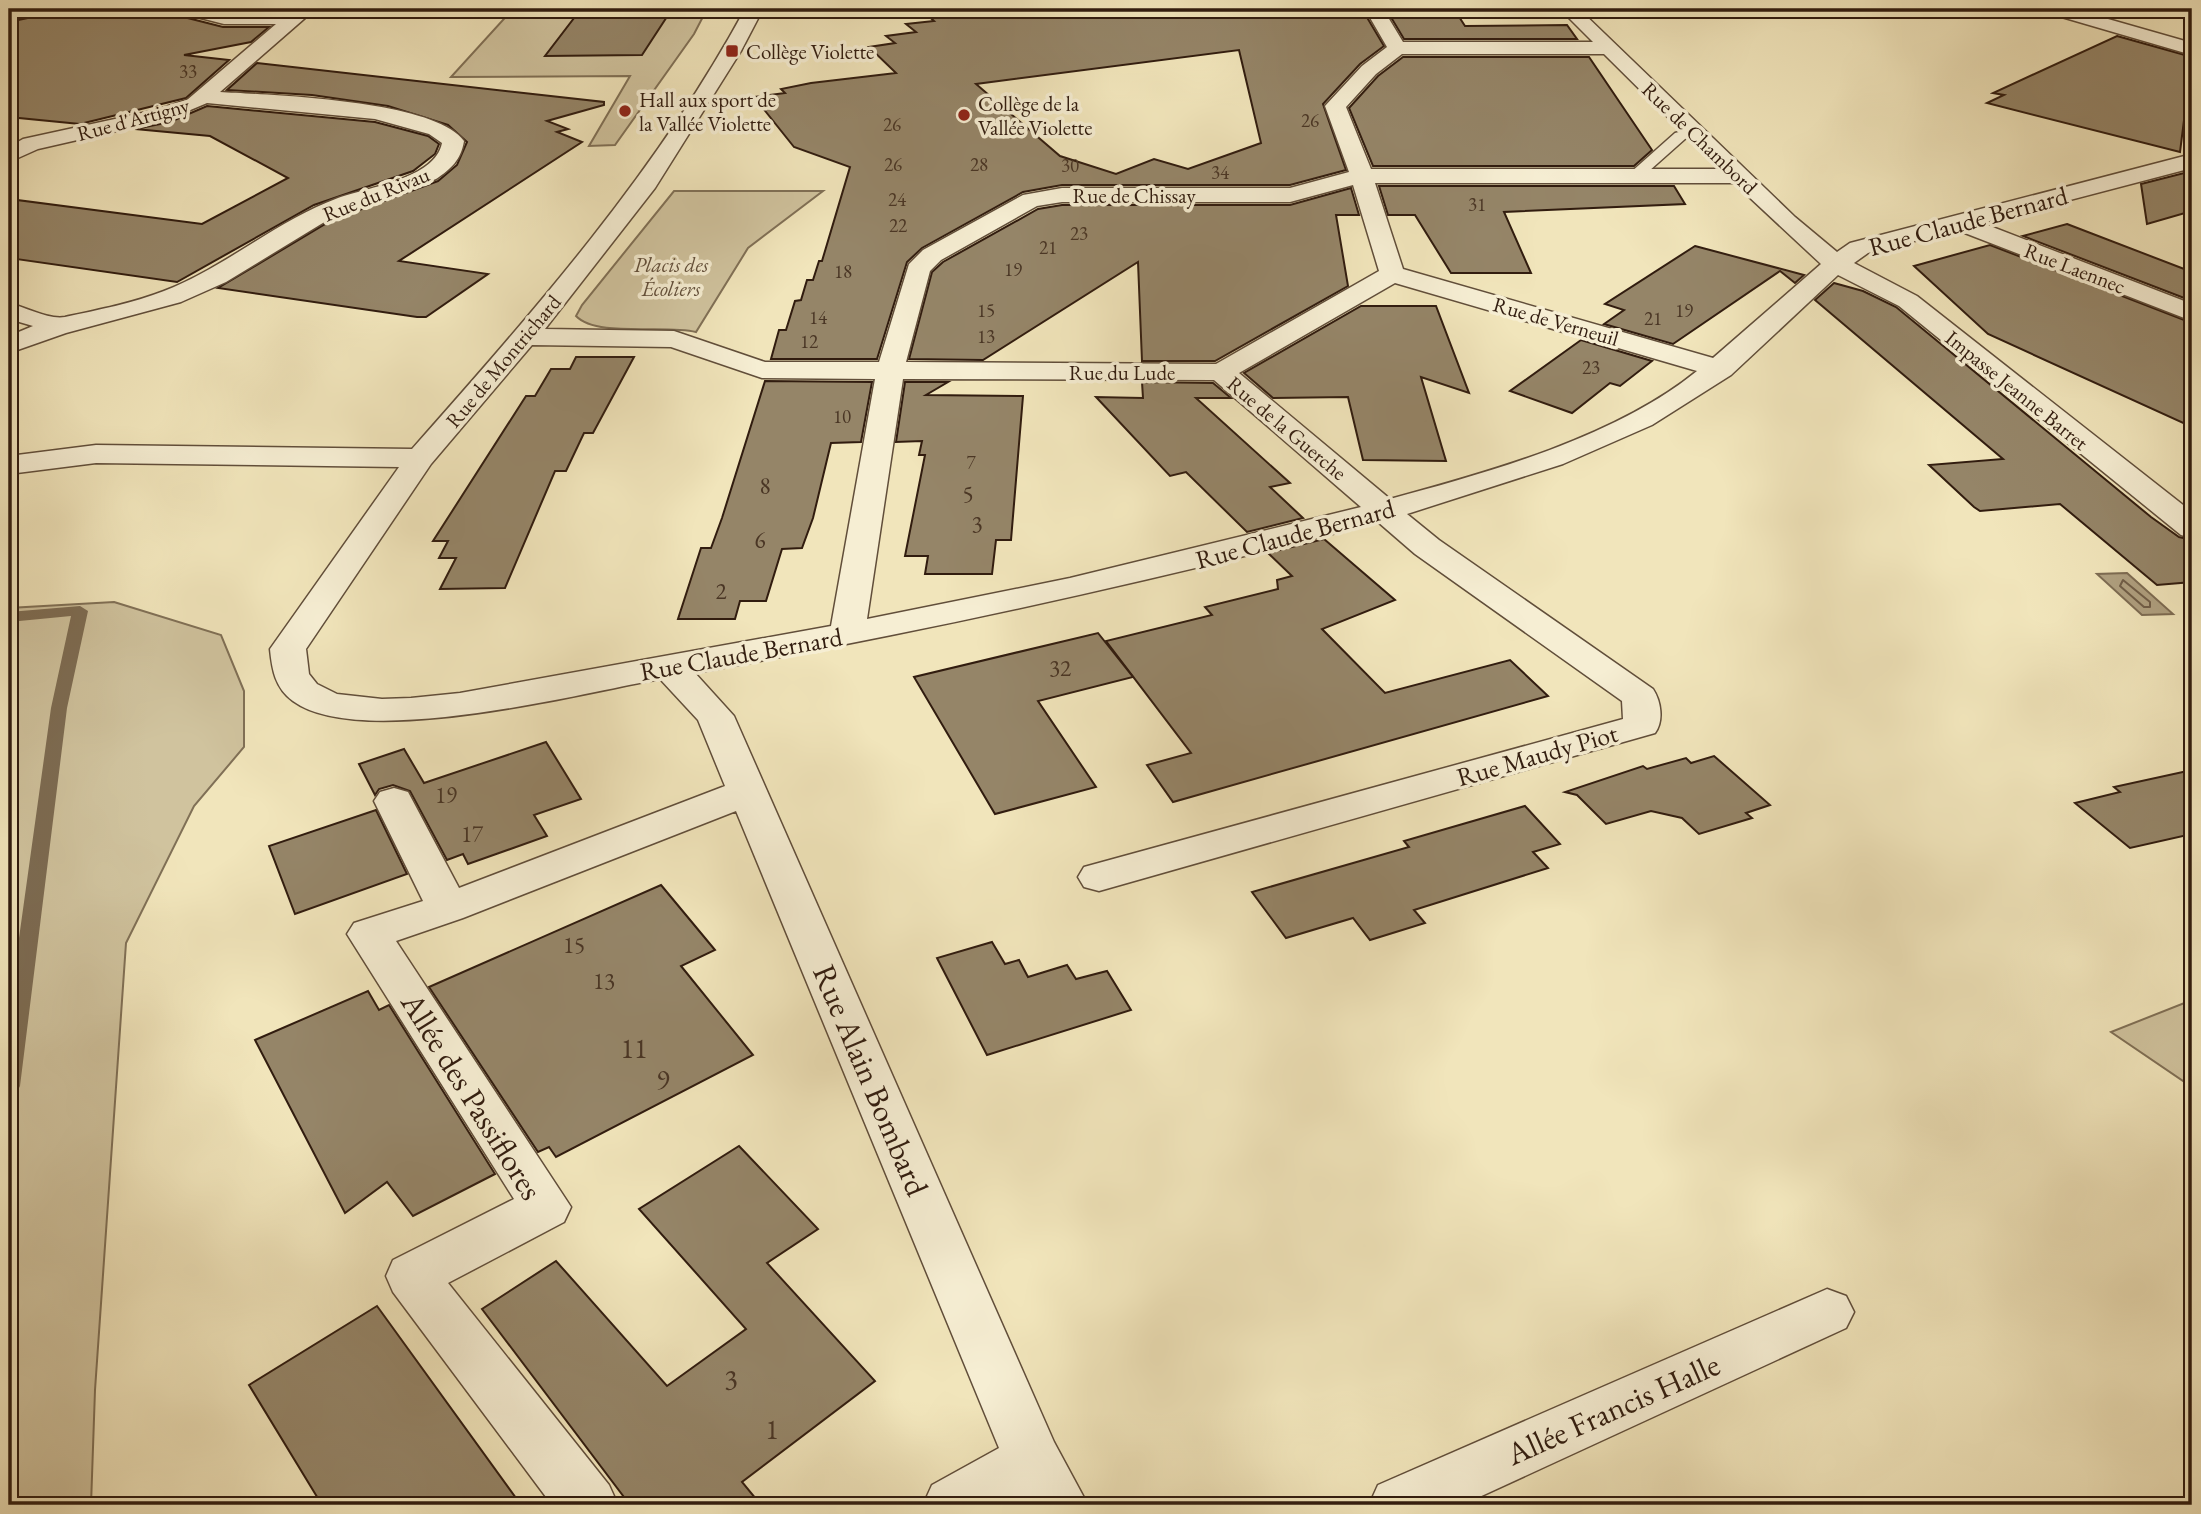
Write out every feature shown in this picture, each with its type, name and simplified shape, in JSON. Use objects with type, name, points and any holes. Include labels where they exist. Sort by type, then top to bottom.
[{"type":"street","points":[[187,9],[225,19],[293,19]]},
{"type":"street","name":"Rue d'Artigny","points":[[9,156],[32,144],[162,115],[204,97],[293,19],[312,9]]},
{"type":"street","name":"Rue de Montrichard","points":[[324,704],[293,682],[286,667],[288,649],[420,458],[524,337],[672,148],[732,51],[754,9]]},
{"type":"street","points":[[1374,9],[1397,48]]},
{"type":"street","name":"Rue de Chambord","points":[[1569,9],[1694,132],[1835,264]]},
{"type":"street","points":[[2054,9],[2192,49]]},
{"type":"street","points":[[1392,274],[1362,176],[1335,106],[1369,70],[1397,48],[1607,48]]},
{"type":"street","name":"Rue du Rivau","points":[[9,345],[61,326],[149,305],[195,288],[334,207],[429,174],[444,164],[454,146],[453,141],[441,129],[409,119],[204,97]]},
{"type":"street","points":[[9,141],[32,144]]},
{"type":"street","name":"Rue Claude Bernard","points":[[324,704],[395,712],[447,706],[847,635],[1132,576],[1385,511],[1542,463],[1646,417],[1721,369],[1835,264],[1860,248],[2192,161]]},
{"type":"street","name":"Rue de Chissay","points":[[847,635],[890,372],[918,270],[923,262],[1031,200],[1062,195],[1290,195],[1362,176],[1741,176]]},
{"type":"street","name":"Rue Laennec","points":[[1958,222],[2192,313]]},
{"type":"street","name":"Impasse Jeanne Barret","points":[[1835,264],[1908,301],[2192,528]]},
{"type":"street","name":"Rue du Lude","points":[[524,337],[660,338],[697,346],[762,370],[1221,372],[1392,274]]},
{"type":"street","name":"Rue de Verneuil","points":[[1392,274],[1721,369]]},
{"type":"street","points":[[9,311],[61,326]]},
{"type":"street","name":"Rue de la Guerche","points":[[1221,372],[1385,511]]},
{"type":"street","points":[[9,465],[96,454],[420,458]]},
{"type":"street","name":"Rue Maudy Piot","points":[[1099,877],[1642,725],[1640,696],[1427,547],[1385,511]]},
{"type":"street","name":"Rue Alain Bombard","points":[[669,667],[715,716],[1045,1483]]},
{"type":"street","name":"Allée des Passiflores","points":[[588,1505],[412,1276],[546,1207],[369,934],[448,908],[748,792]]},
{"type":"street","points":[[394,801],[448,908]]},
{"type":"street","name":"Allée Francis Halle","points":[[1399,1505],[1827,1312]]},
{"type":"street","points":[[953,1505],[1045,1483]]},
{"type":"lane","points":[[1635,176],[1680,136],[1694,132]]},
{"type":"green space","name":"Hall aux sport de la Vallée Violette","points":[[513,9],[707,9],[694,34],[615,145],[589,146],[630,76],[451,77]]},
{"type":"green space","name":"Placis des Écoliers","points":[[674,191],[823,191],[748,248],[696,332],[599,327],[576,316],[582,305]]},
{"type":"green space","points":[[114,602],[221,635],[244,691],[244,747],[194,806],[126,943],[95,1390],[91,1505],[9,1505],[9,608]]},
{"type":"green space","points":[[2192,1000],[2192,1087],[2111,1032]]},
{"type":"water","points":[[2127,573],[2173,614],[2142,615],[2097,574]]},
{"type":"building","points":[[70,9],[175,9],[180,16],[223,27],[269,27],[251,42],[184,55],[229,60],[186,98],[80,124],[9,117],[9,22]]},
{"type":"building","points":[[581,9],[672,9],[642,55],[545,56]]},
{"type":"building","points":[[921,9],[1362,9],[1384,46],[1360,64],[1323,104],[1346,170],[1290,185],[1062,185],[1023,192],[922,248],[907,262],[877,359],[771,359],[779,330],[786,330],[795,301],[801,300],[807,280],[813,280],[819,261],[822,261],[850,167],[794,147],[754,97],[785,93],[781,89],[811,83],[896,73],[869,47],[895,43],[886,36],[916,32],[906,24],[934,21]],"holes":[[[1239,50],[1261,143],[1188,169],[1154,159],[1116,174],[1060,156],[976,84]]]},
{"type":"building","points":[[1386,9],[1454,9],[1465,26],[1567,25],[1577,39],[1404,39]]},
{"type":"building","points":[[2117,36],[2192,57],[2180,152],[1987,103],[2004,95],[1993,93]]},
{"type":"building","points":[[1403,57],[1589,57],[1652,150],[1634,166],[1373,166],[1349,108],[1378,76]]},
{"type":"building","points":[[257,63],[604,102],[604,105],[547,121],[568,129],[557,132],[582,142],[399,261],[488,274],[426,317],[417,317],[218,288],[332,220],[438,181],[457,165],[467,142],[448,125],[388,106],[312,95],[227,90]]},
{"type":"building","points":[[207,106],[375,122],[428,136],[439,144],[435,154],[413,171],[314,205],[177,282],[9,258],[9,199],[202,224],[288,178],[210,136],[135,129],[170,122]]},
{"type":"building","points":[[2192,171],[2192,211],[2147,224],[2141,184]]},
{"type":"building","points":[[1379,186],[1674,186],[1685,204],[1504,212],[1531,273],[1451,273],[1415,215],[1388,215]]},
{"type":"building","points":[[1351,188],[1359,215],[1336,215],[1348,286],[1215,361],[1142,361],[1138,262],[983,360],[909,359],[932,272],[943,262],[1038,209],[1062,205],[1290,205]]},
{"type":"building","points":[[2067,224],[2192,272],[2192,301],[2023,236]]},
{"type":"building","points":[[1990,245],[2192,323],[2192,427],[1988,334],[1914,266]]},
{"type":"building","points":[[1695,246],[1804,275],[1795,283],[1780,271],[1673,344],[1604,324],[1624,310],[1605,304]]},
{"type":"building","points":[[1834,283],[1863,291],[1896,307],[2151,517],[2179,537],[2192,540],[2192,582],[2157,585],[2060,504],[1980,511],[1974,507],[1929,465],[2003,459],[1815,300]]},
{"type":"building","points":[[1361,306],[1436,306],[1469,393],[1421,377],[1446,461],[1363,460],[1348,397],[1273,398],[1244,373]]},
{"type":"building","points":[[1581,340],[1652,361],[1620,386],[1610,383],[1572,413],[1510,391]]},
{"type":"building","points":[[576,357],[634,357],[593,433],[584,433],[566,471],[555,471],[505,588],[440,589],[456,558],[439,558],[448,541],[433,541],[526,396],[535,396],[551,369],[570,369]]},
{"type":"building","points":[[765,381],[872,382],[861,442],[831,443],[813,518],[802,548],[782,549],[766,601],[740,601],[735,619],[678,619],[701,548],[711,548],[722,518]]},
{"type":"building","points":[[905,382],[948,382],[926,395],[1023,396],[1011,540],[996,540],[992,574],[925,574],[928,556],[905,556],[925,455],[919,455],[922,441],[896,442]]},
{"type":"building","points":[[1142,382],[1213,383],[1231,398],[1196,398],[1290,483],[1270,487],[1303,518],[1247,532],[1186,472],[1170,476],[1096,397],[1143,398]]},
{"type":"building","points":[[1324,539],[1395,600],[1322,629],[1385,693],[1510,660],[1548,696],[1173,802],[1147,765],[1191,753],[1106,641],[1212,615],[1205,607],[1278,589],[1277,580],[1292,576],[1268,553]]},
{"type":"building","points":[[1098,633],[1133,677],[1038,701],[1096,787],[995,814],[914,677]]},
{"type":"building","points":[[546,742],[581,799],[534,815],[547,836],[468,864],[463,854],[447,860],[410,791],[393,785],[379,789],[375,795],[359,764],[404,749],[424,783]]},
{"type":"building","points":[[1714,756],[1770,805],[1746,813],[1752,818],[1699,834],[1682,818],[1651,811],[1606,824],[1577,795],[1565,792],[1643,766],[1647,769],[1686,758],[1691,763]]},
{"type":"building","points":[[2192,770],[2192,834],[2130,848],[2075,803],[2120,792],[2114,787]]},
{"type":"building","points":[[1525,806],[1560,844],[1533,852],[1548,868],[1414,910],[1425,923],[1370,940],[1353,918],[1286,938],[1252,892],[1409,847],[1404,841]]},
{"type":"building","points":[[376,810],[407,874],[295,914],[269,846]]},
{"type":"building","points":[[661,885],[715,950],[681,966],[753,1055],[556,1157],[549,1147],[538,1152],[429,987]]},
{"type":"building","points":[[992,942],[1005,964],[1019,960],[1028,977],[1067,965],[1076,979],[1107,971],[1131,1010],[987,1055],[937,958]]},
{"type":"building","points":[[368,991],[379,1010],[389,1005],[495,1174],[413,1216],[387,1182],[345,1213],[255,1040]]},
{"type":"building","points":[[739,1146],[818,1229],[767,1263],[875,1381],[742,1482],[761,1505],[630,1505],[482,1309],[556,1261],[667,1386],[746,1329],[639,1209]]},
{"type":"building","points":[[377,1306],[521,1505],[322,1505],[249,1385]]},
{"type":"waterway","points":[[9,617],[80,611],[59,708],[9,1086]]},
{"type":"place","name":"Collège Violette","points":[[732,51]]},
{"type":"place","name":"Hall aux sport de la Vallée Violette","points":[[625,111]]},
{"type":"place","name":"Collège de la Vallée Violette","points":[[964,115]]}]
